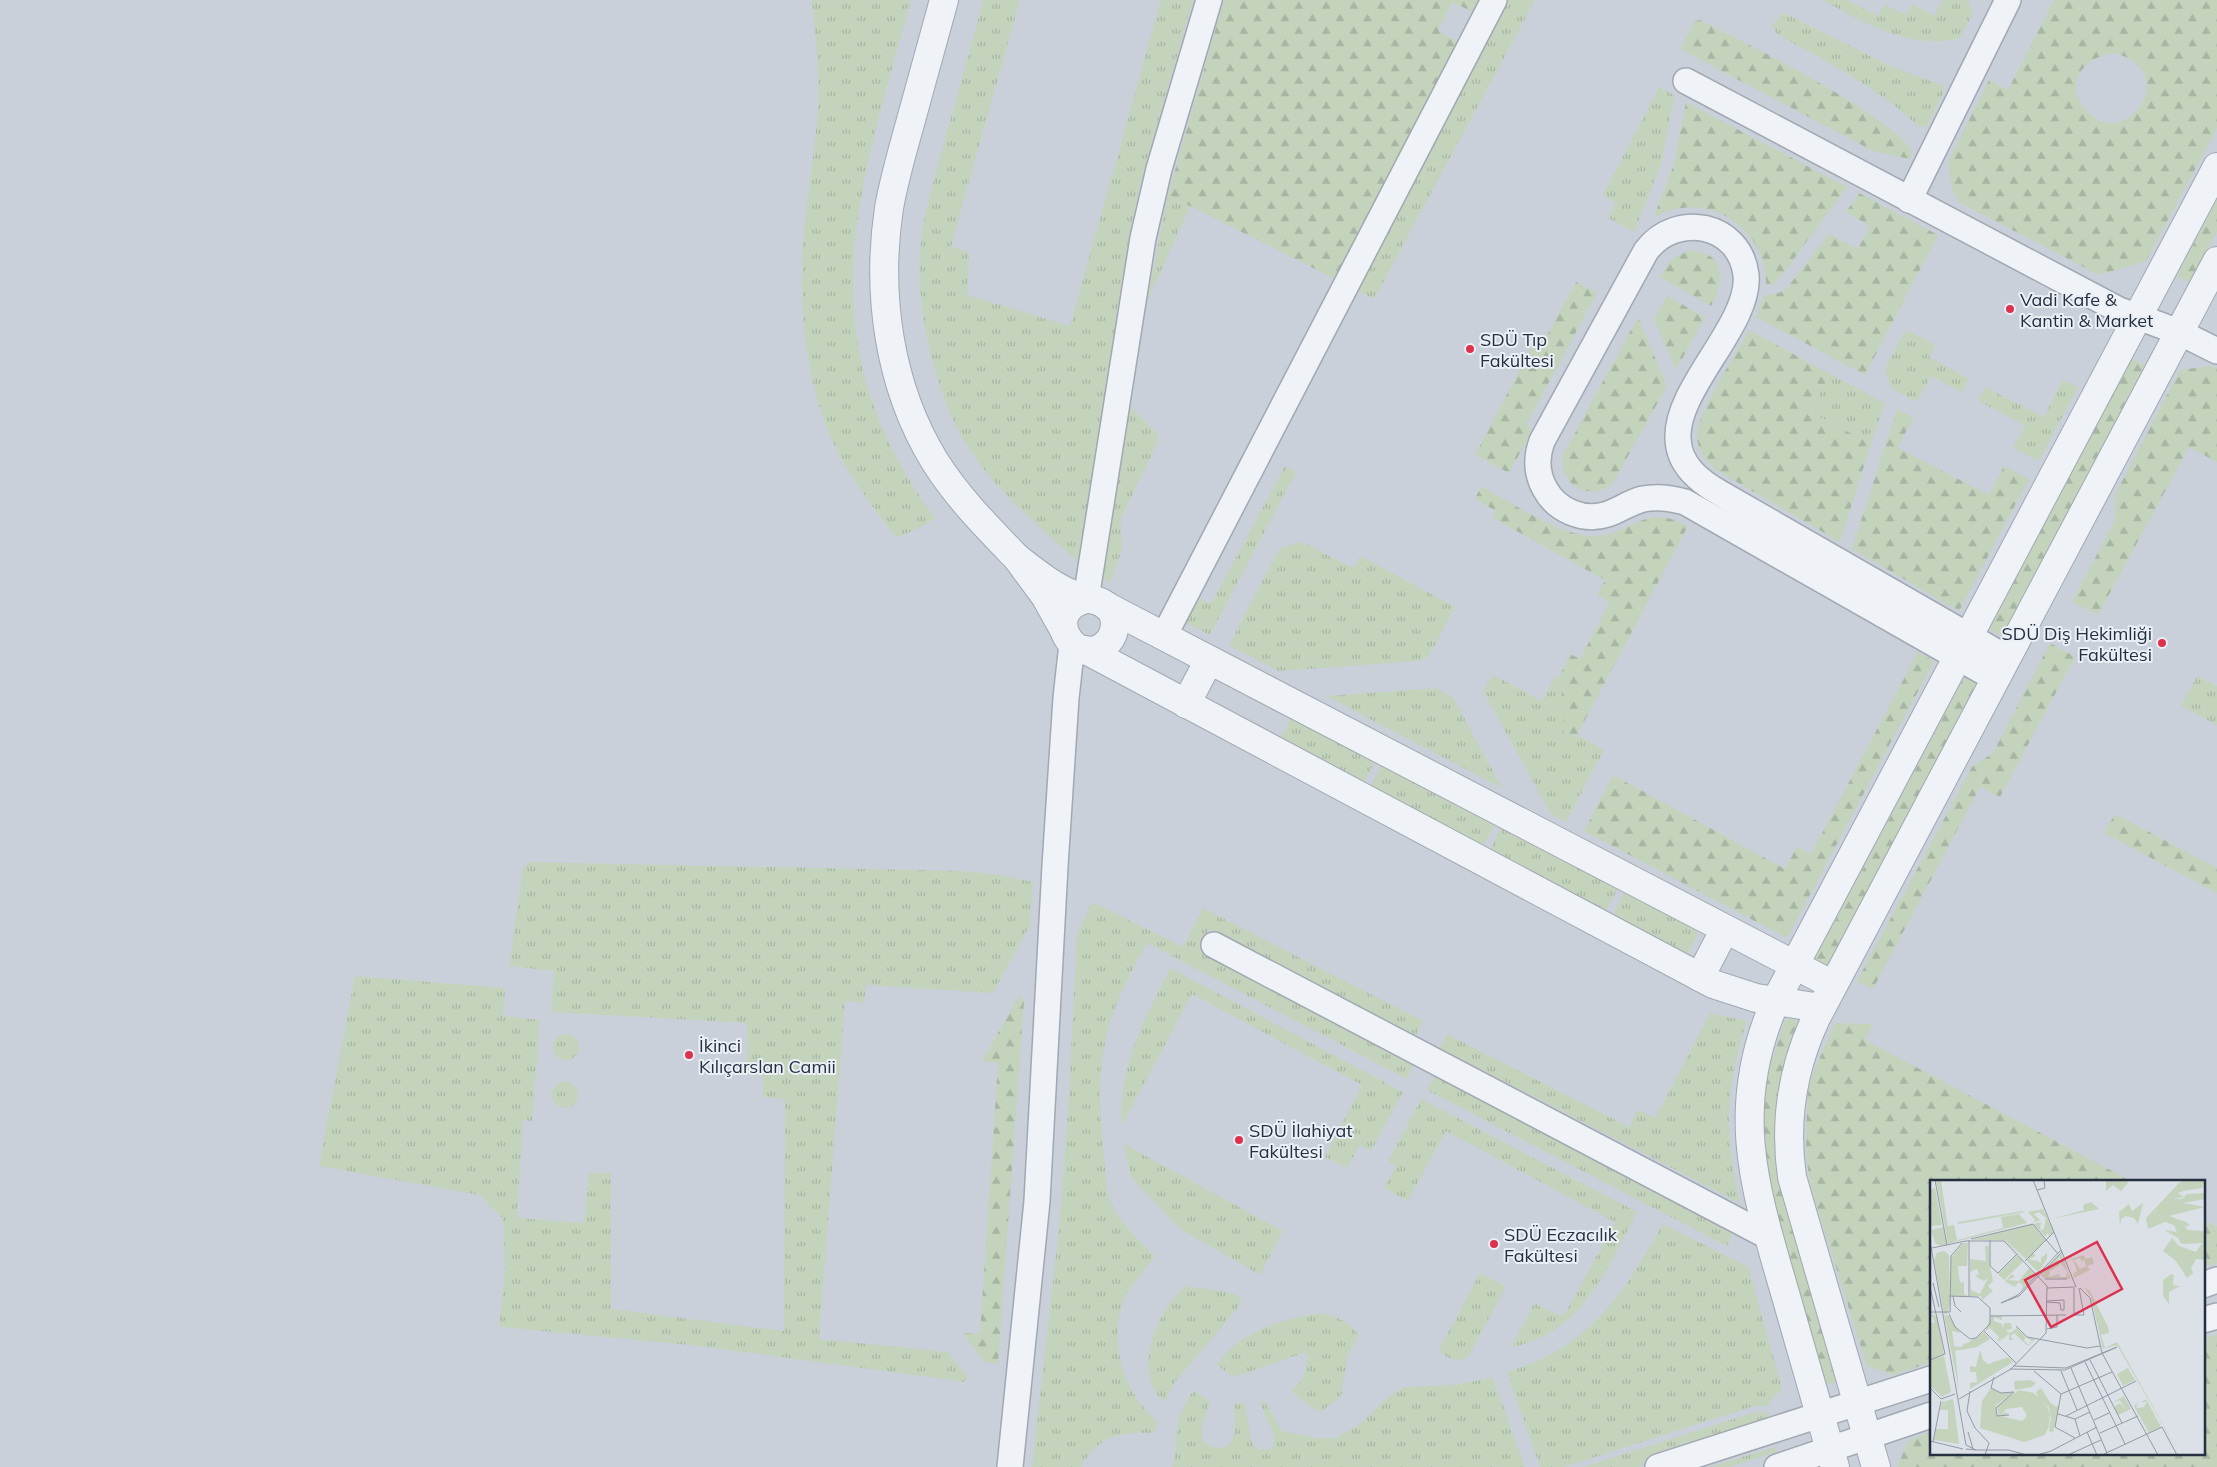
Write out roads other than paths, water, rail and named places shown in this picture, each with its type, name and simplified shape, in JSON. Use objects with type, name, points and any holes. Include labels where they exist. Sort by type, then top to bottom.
[{"type":"street","points":[[944,0],[889,207],[885,248],[889,336],[899,383],[914,422],[934,460],[961,498],[1017,558],[1045,596],[1074,641],[1186,704],[1700,978],[1730,991],[1776,1002],[1827,996]]},
{"type":"street","points":[[1097,603],[1143,238],[1159,169],[1209,0]]},
{"type":"street","points":[[1164,636],[1494,0]]},
{"type":"street","points":[[1909,200],[2008,0]]},
{"type":"street","points":[[1686,81],[2119,310],[2179,332],[2217,351]]},
{"type":"street","points":[[1833,1459],[1769,1237],[1751,1166],[1749,1115],[1758,1052],[1776,1002],[1795,965],[2217,166]]},
{"type":"street","points":[[1963,647],[1714,490],[1697,477],[1685,462],[1678,438],[1682,414],[1738,310],[1746,285],[1742,259],[1732,244],[1710,229],[1692,227],[1666,233],[1646,251],[1542,441],[1538,458],[1539,476],[1546,492],[1558,505],[1574,514],[1600,516],[1642,499],[1668,498],[1695,507],[2002,669]]},
{"type":"street","points":[[1876,1467],[1795,1191],[1790,1163],[1789,1122],[1794,1082],[1804,1044],[1827,996],[2217,261]]},
{"type":"street","points":[[1668,498],[1678,483],[1685,462]]},
{"type":"street","points":[[1017,558],[1055,586],[1097,603],[1164,636],[1795,965],[1827,996]]},
{"type":"street","points":[[1010,1467],[1038,1201],[1055,866],[1066,698],[1074,641],[1066,613],[1071,606],[1097,603],[1113,616],[1115,624],[1110,640],[1096,649],[1074,641]]},
{"type":"street","points":[[1186,704],[1209,660]]},
{"type":"street","points":[[1700,978],[1725,929]]},
{"type":"street","points":[[1214,945],[1769,1237]]},
{"type":"street","points":[[2204,1285],[2217,1280]]},
{"type":"street","points":[[2204,1320],[2217,1316]]},
{"type":"street","points":[[1658,1467],[1930,1379]]},
{"type":"street","points":[[1777,1467],[1833,1459],[1868,1437],[1930,1415]]},
{"type":"place","name":"Vadi Kafe & Kantin & Market","points":[[2010,309]]},
{"type":"place","name":"SDÜ Tıp Fakültesi","points":[[1470,349]]},
{"type":"place","name":"SDÜ Diş Hekimliği Fakültesi","points":[[2162,643]]},
{"type":"place","name":"İkinci Kılıçarslan Camii","points":[[689,1055]]},
{"type":"place","name":"SDÜ İlahiyat Fakültesi","points":[[1239,1140]]},
{"type":"place","name":"SDÜ Eczacılık Fakültesi","points":[[1494,1244]]}]
